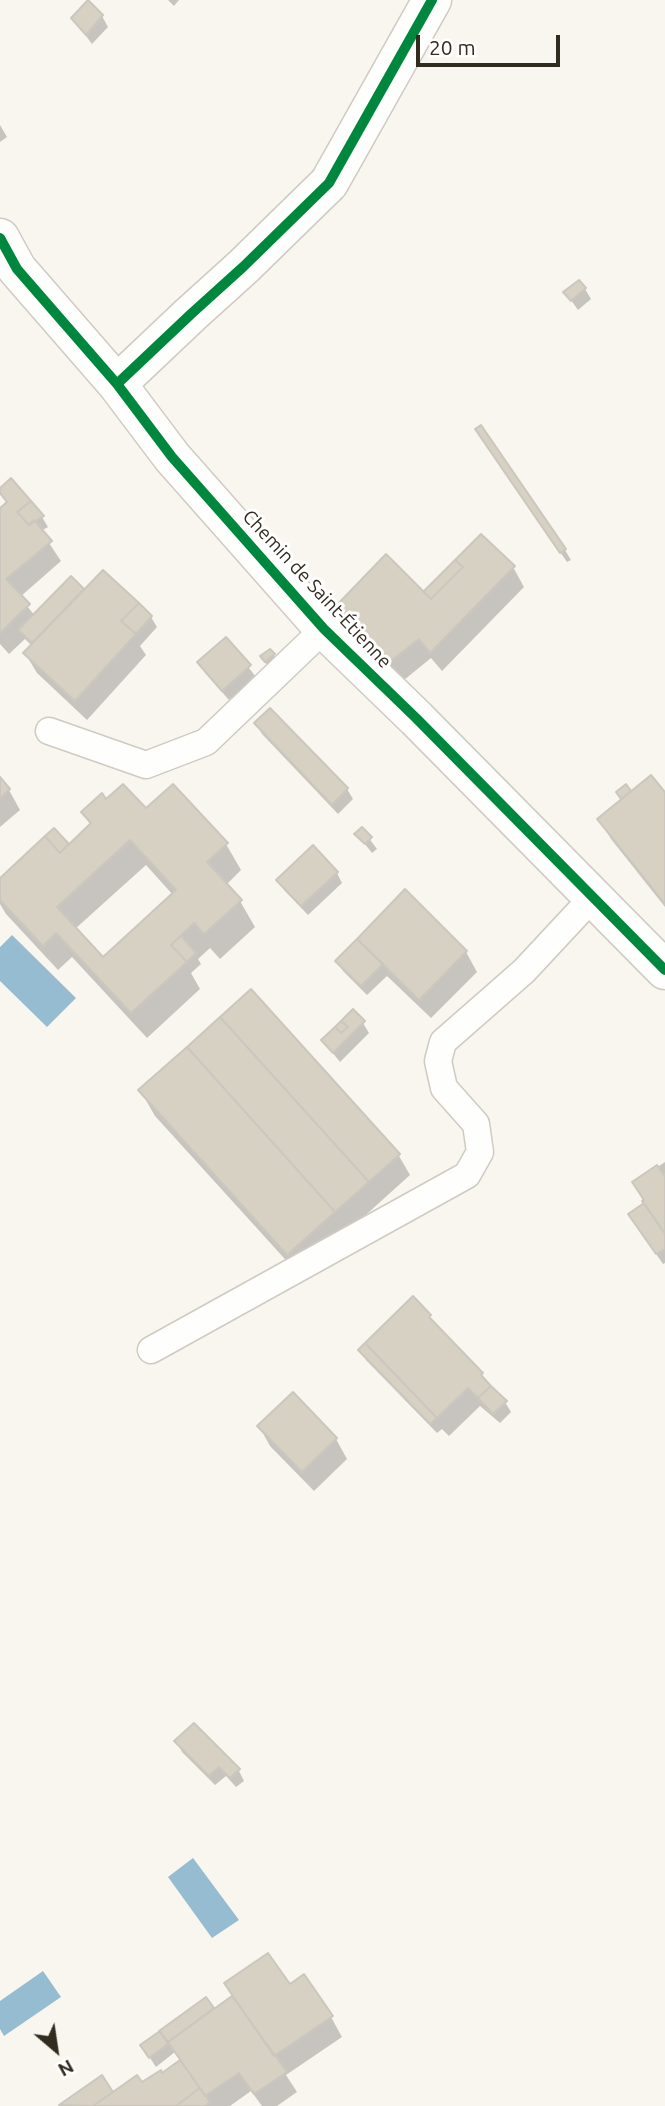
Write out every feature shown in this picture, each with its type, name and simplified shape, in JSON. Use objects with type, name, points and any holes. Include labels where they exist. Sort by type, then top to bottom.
[{"type":"street","points":[[117,384],[329,184],[432,0]]},
{"type":"street","name":"Chemin de Saint-Étienne","points":[[0,238],[16,270],[117,384],[172,457],[324,629],[416,718],[665,970]]},
{"type":"lane","points":[[50,731],[146,765],[206,742],[324,629]]},
{"type":"lane","points":[[151,1350],[467,1174],[480,1152],[476,1124],[444,1088],[438,1061],[443,1042],[524,971],[593,897]]},
{"type":"water","points":[[12,935],[76,998],[47,1027],[0,981],[0,947]]},
{"type":"water","points":[[193,1858],[239,1920],[212,1938],[168,1877]]},
{"type":"water","points":[[43,1971],[61,1997],[4,2036],[0,2029],[0,2001]]},
{"type":"building","points":[[88,0],[103,15],[86,35],[71,18]]},
{"type":"building","points":[[579,280],[586,288],[571,301],[563,292]]},
{"type":"building","points":[[481,425],[566,549],[560,553],[475,429]]},
{"type":"building","points":[[11,478],[31,501],[17,512],[29,525],[34,520],[52,541],[6,579],[30,604],[0,633],[0,508],[7,502],[0,493],[0,488]]},
{"type":"building","points":[[31,501],[44,516],[29,525],[17,512]]},
{"type":"building","points":[[481,534],[515,566],[430,653],[419,639],[391,661],[334,608],[386,554],[431,599],[463,567],[455,560]]},
{"type":"building","points":[[455,560],[463,567],[431,599],[423,592]]},
{"type":"building","points":[[103,570],[139,603],[121,621],[136,634],[75,701],[23,653]]},
{"type":"building","points":[[71,576],[84,589],[32,643],[18,630]]},
{"type":"building","points":[[139,603],[152,616],[136,634],[121,621]]},
{"type":"building","points":[[226,637],[251,665],[222,691],[197,662]]},
{"type":"building","points":[[270,649],[275,654],[265,662],[260,656]]},
{"type":"building","points":[[270,708],[348,788],[332,805],[254,723]]},
{"type":"building","points":[[651,775],[665,792],[665,904],[597,819]]},
{"type":"building","points":[[0,777],[10,789],[0,798]]},
{"type":"building","points":[[123,784],[146,808],[173,784],[228,843],[207,862],[242,900],[204,934],[194,923],[171,945],[187,962],[131,1013],[56,933],[43,946],[0,900],[0,878],[45,836],[60,853],[91,823],[81,812],[102,793],[106,799]],"holes":[[[130,840],[176,890],[103,957],[57,907]]]},
{"type":"building","points":[[626,784],[631,791],[621,799],[616,792]]},
{"type":"building","points":[[362,827],[372,837],[365,844],[354,834]]},
{"type":"building","points":[[54,828],[69,844],[60,853],[45,836]]},
{"type":"building","points":[[313,845],[338,872],[301,906],[276,880]]},
{"type":"building","points":[[405,889],[467,951],[419,1000],[357,939]]},
{"type":"building","points":[[181,936],[196,953],[187,962],[171,945]]},
{"type":"building","points":[[357,939],[383,964],[361,986],[335,961]]},
{"type":"building","points":[[251,989],[400,1154],[369,1182],[220,1017]]},
{"type":"building","points":[[353,1009],[365,1021],[333,1053],[321,1040],[335,1027],[341,1033],[348,1027],[341,1021]]},
{"type":"building","points":[[220,1017],[369,1182],[335,1212],[187,1047]]},
{"type":"building","points":[[341,1021],[348,1027],[341,1033],[335,1027]]},
{"type":"building","points":[[187,1047],[335,1212],[287,1255],[138,1090]]},
{"type":"building","points":[[657,1165],[665,1174],[665,1234],[632,1182]]},
{"type":"building","points":[[644,1203],[665,1234],[665,1249],[656,1254],[628,1214]]},
{"type":"building","points":[[413,1296],[431,1315],[429,1317],[483,1373],[481,1375],[491,1386],[478,1398],[468,1388],[437,1418],[365,1343]]},
{"type":"building","points":[[365,1343],[437,1418],[430,1424],[358,1350]]},
{"type":"building","points":[[491,1386],[507,1401],[493,1414],[478,1398]]},
{"type":"building","points":[[293,1392],[337,1438],[302,1472],[257,1426]]},
{"type":"building","points":[[194,1723],[240,1769],[230,1778],[219,1767],[209,1776],[174,1741]]},
{"type":"building","points":[[268,1953],[290,1984],[304,1974],[333,2016],[274,2056],[224,1983]]},
{"type":"building","points":[[232,1996],[287,2072],[254,2094],[239,2073],[205,2096],[168,2042]]},
{"type":"building","points":[[206,1997],[214,2008],[168,2042],[159,2031]]},
{"type":"building","points":[[160,2031],[168,2044],[149,2058],[140,2045]]},
{"type":"building","points":[[180,2060],[200,2088],[176,2106],[93,2106],[137,2075],[142,2082],[161,2070],[162,2073]]},
{"type":"building","points":[[102,2075],[113,2092],[93,2106],[59,2105]]},
{"type":"building","points":[[200,2088],[210,2102],[205,2106],[176,2106]]},
{"type":"cycle path","points":[[117,384],[329,183],[432,0]]},
{"type":"cycle path","points":[[0,238],[17,269],[117,384],[172,457],[324,629],[416,718],[665,970]]}]
